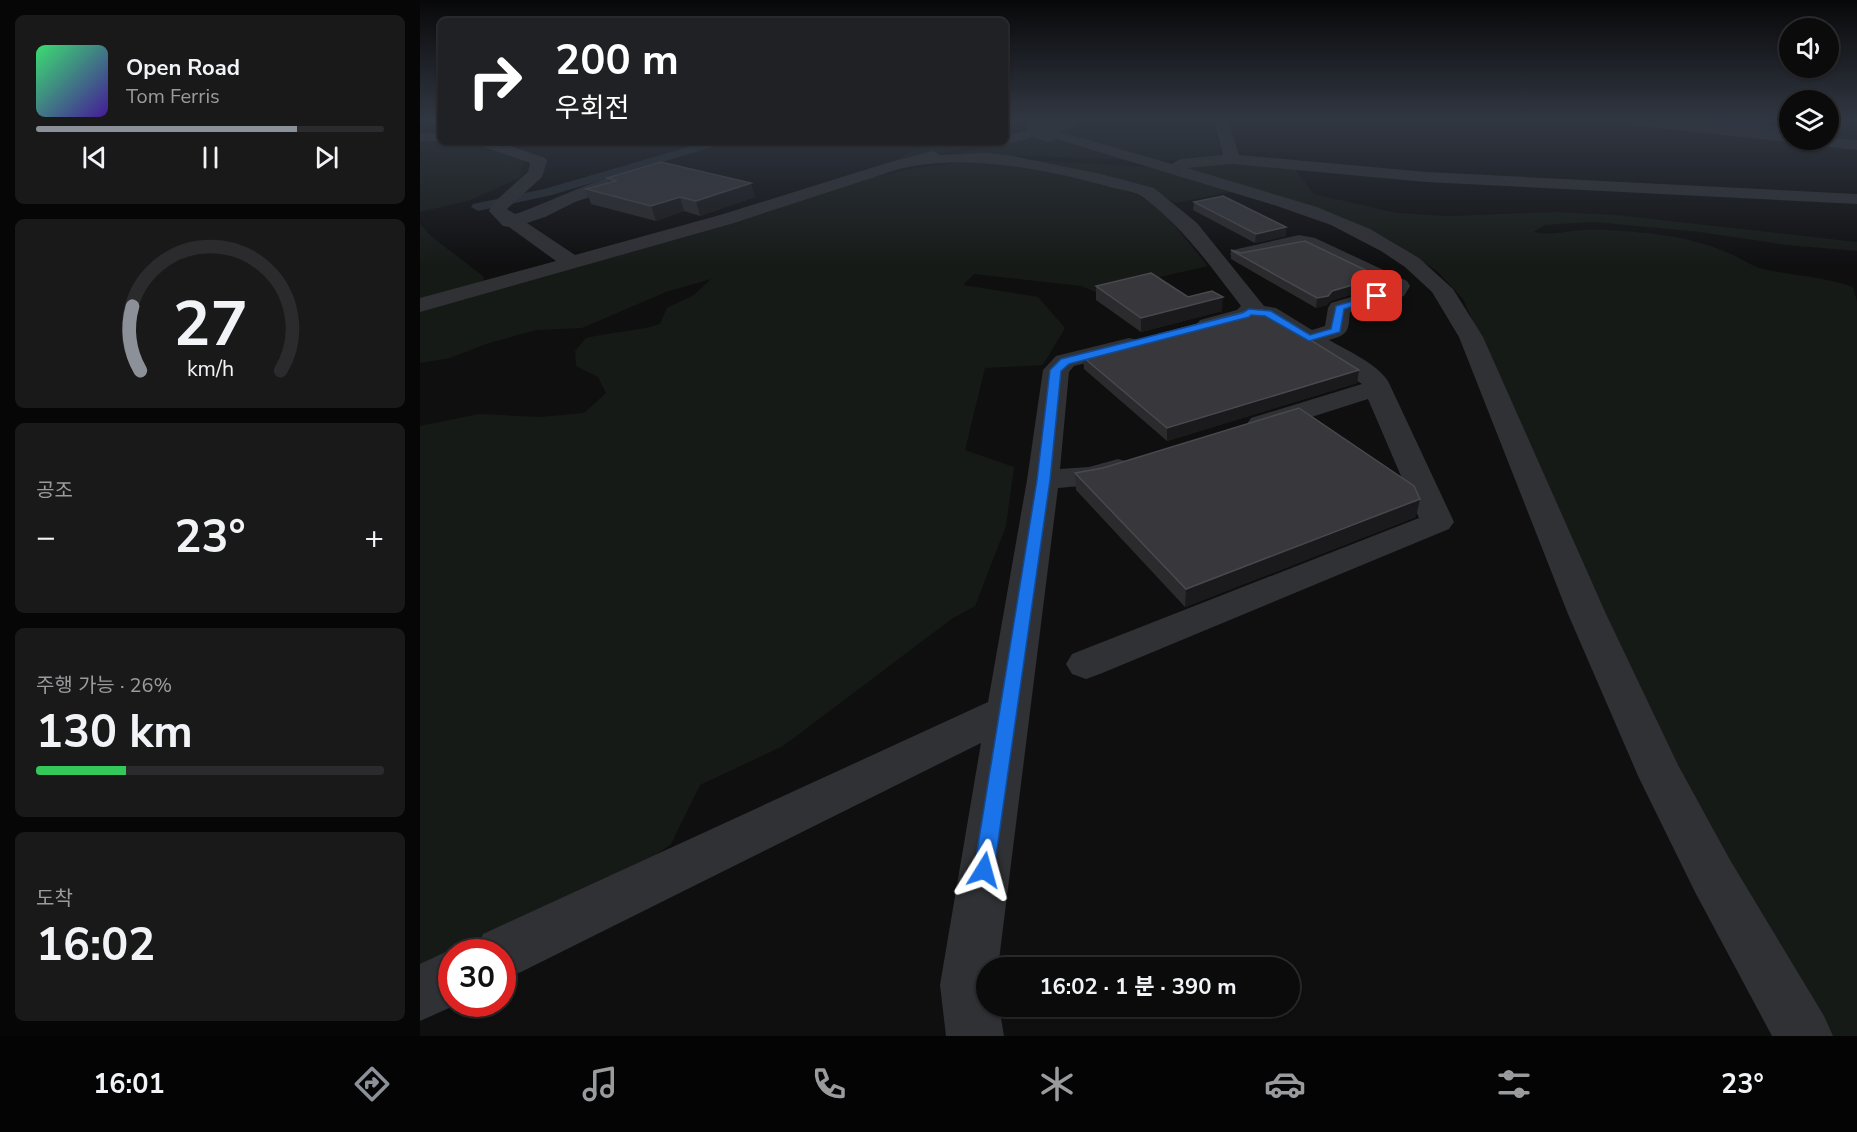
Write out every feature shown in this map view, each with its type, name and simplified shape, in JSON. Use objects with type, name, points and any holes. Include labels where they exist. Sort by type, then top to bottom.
[{"type":"street","points":[[509,207],[536,174],[537,169]]},
{"type":"street","points":[[420,305],[728,219],[883,169]]},
{"type":"street","points":[[975,1036],[968,985],[1043,480],[1056,370],[1065,362],[1245,315],[1252,307],[1190,228],[1148,192],[1072,169]]},
{"type":"street","points":[[1174,169],[1302,208],[1348,225],[1376,239],[1419,267],[1452,301],[1471,337],[1601,647],[1663,779],[1757,957],[1804,1036]]},
{"type":"street","points":[[1344,169],[1438,178],[1857,199]]},
{"type":"street","points":[[509,207],[539,213],[569,198],[642,174]]},
{"type":"street","points":[[509,207],[571,262]]},
{"type":"street","points":[[1240,254],[1299,241],[1308,242],[1399,286],[1396,291],[1339,308],[1336,330],[1309,338]]},
{"type":"street","points":[[1086,664],[1437,522],[1375,381],[1268,313],[1249,312]]},
{"type":"street","points":[[1240,430],[1377,388]]},
{"type":"street","points":[[1043,480],[1092,476],[1138,462]]},
{"type":"street","points":[[516,946],[1007,711]]},
{"type":"street","points":[[420,993],[438,984]]},
{"type":"shaded area","points":[[420,169],[521,169],[521,177],[471,200],[420,212]]},
{"type":"shaded area","points":[[911,169],[1037,169],[1132,192],[1160,208],[1208,266],[1095,292],[1082,286],[974,274],[963,285],[1038,297],[1065,328],[1043,365],[985,368],[965,450],[1014,467],[1006,526],[975,606],[953,618],[783,746],[700,785],[671,844],[621,881],[494,939],[438,939],[438,961],[420,973],[420,426],[479,414],[540,417],[584,413],[606,393],[598,377],[576,366],[575,351],[586,338],[660,324],[667,308],[694,295],[711,279],[666,292],[582,328],[536,330],[486,344],[450,358],[420,363],[420,311],[864,179]]},
{"type":"shaded area","points":[[1066,169],[1158,169],[1231,192],[1176,203],[1152,191]]},
{"type":"shaded area","points":[[1183,169],[1295,169],[1314,194],[1397,213],[1448,216],[1555,212],[1617,215],[1857,242],[1857,251],[1593,222],[1545,225],[1534,232],[1604,230],[1671,236],[1716,248],[1763,269],[1853,287],[1857,302],[1857,1036],[1827,1036],[1673,769],[1463,299],[1437,271],[1375,233],[1342,217]]},
{"type":"shaded area","points":[[420,224],[431,236],[484,277],[483,283],[420,301]]},
{"type":"building","points":[[636,169],[692,169],[751,183],[696,201],[680,197],[651,206],[586,189],[616,181],[607,178]]},
{"type":"building","points":[[1223,196],[1286,227],[1256,234],[1194,202]]},
{"type":"building","points":[[1305,241],[1380,277],[1332,291],[1328,296],[1317,298],[1231,250],[1241,253]]},
{"type":"building","points":[[1151,273],[1188,297],[1212,291],[1223,297],[1141,318],[1096,286]]},
{"type":"building","points":[[1262,310],[1359,370],[1167,428],[1083,357],[1162,335],[1160,334],[1244,312]]},
{"type":"building","points":[[1299,408],[1414,486],[1420,499],[1186,589],[1075,473],[1103,468]]},
{"type":"waterway","points":[[478,207],[547,192],[624,169]]},
{"type":"route","points":[[984,870],[1043,480],[1056,370],[1065,362],[1245,315],[1249,312],[1268,313],[1309,338],[1336,330],[1339,308],[1377,296]]}]
